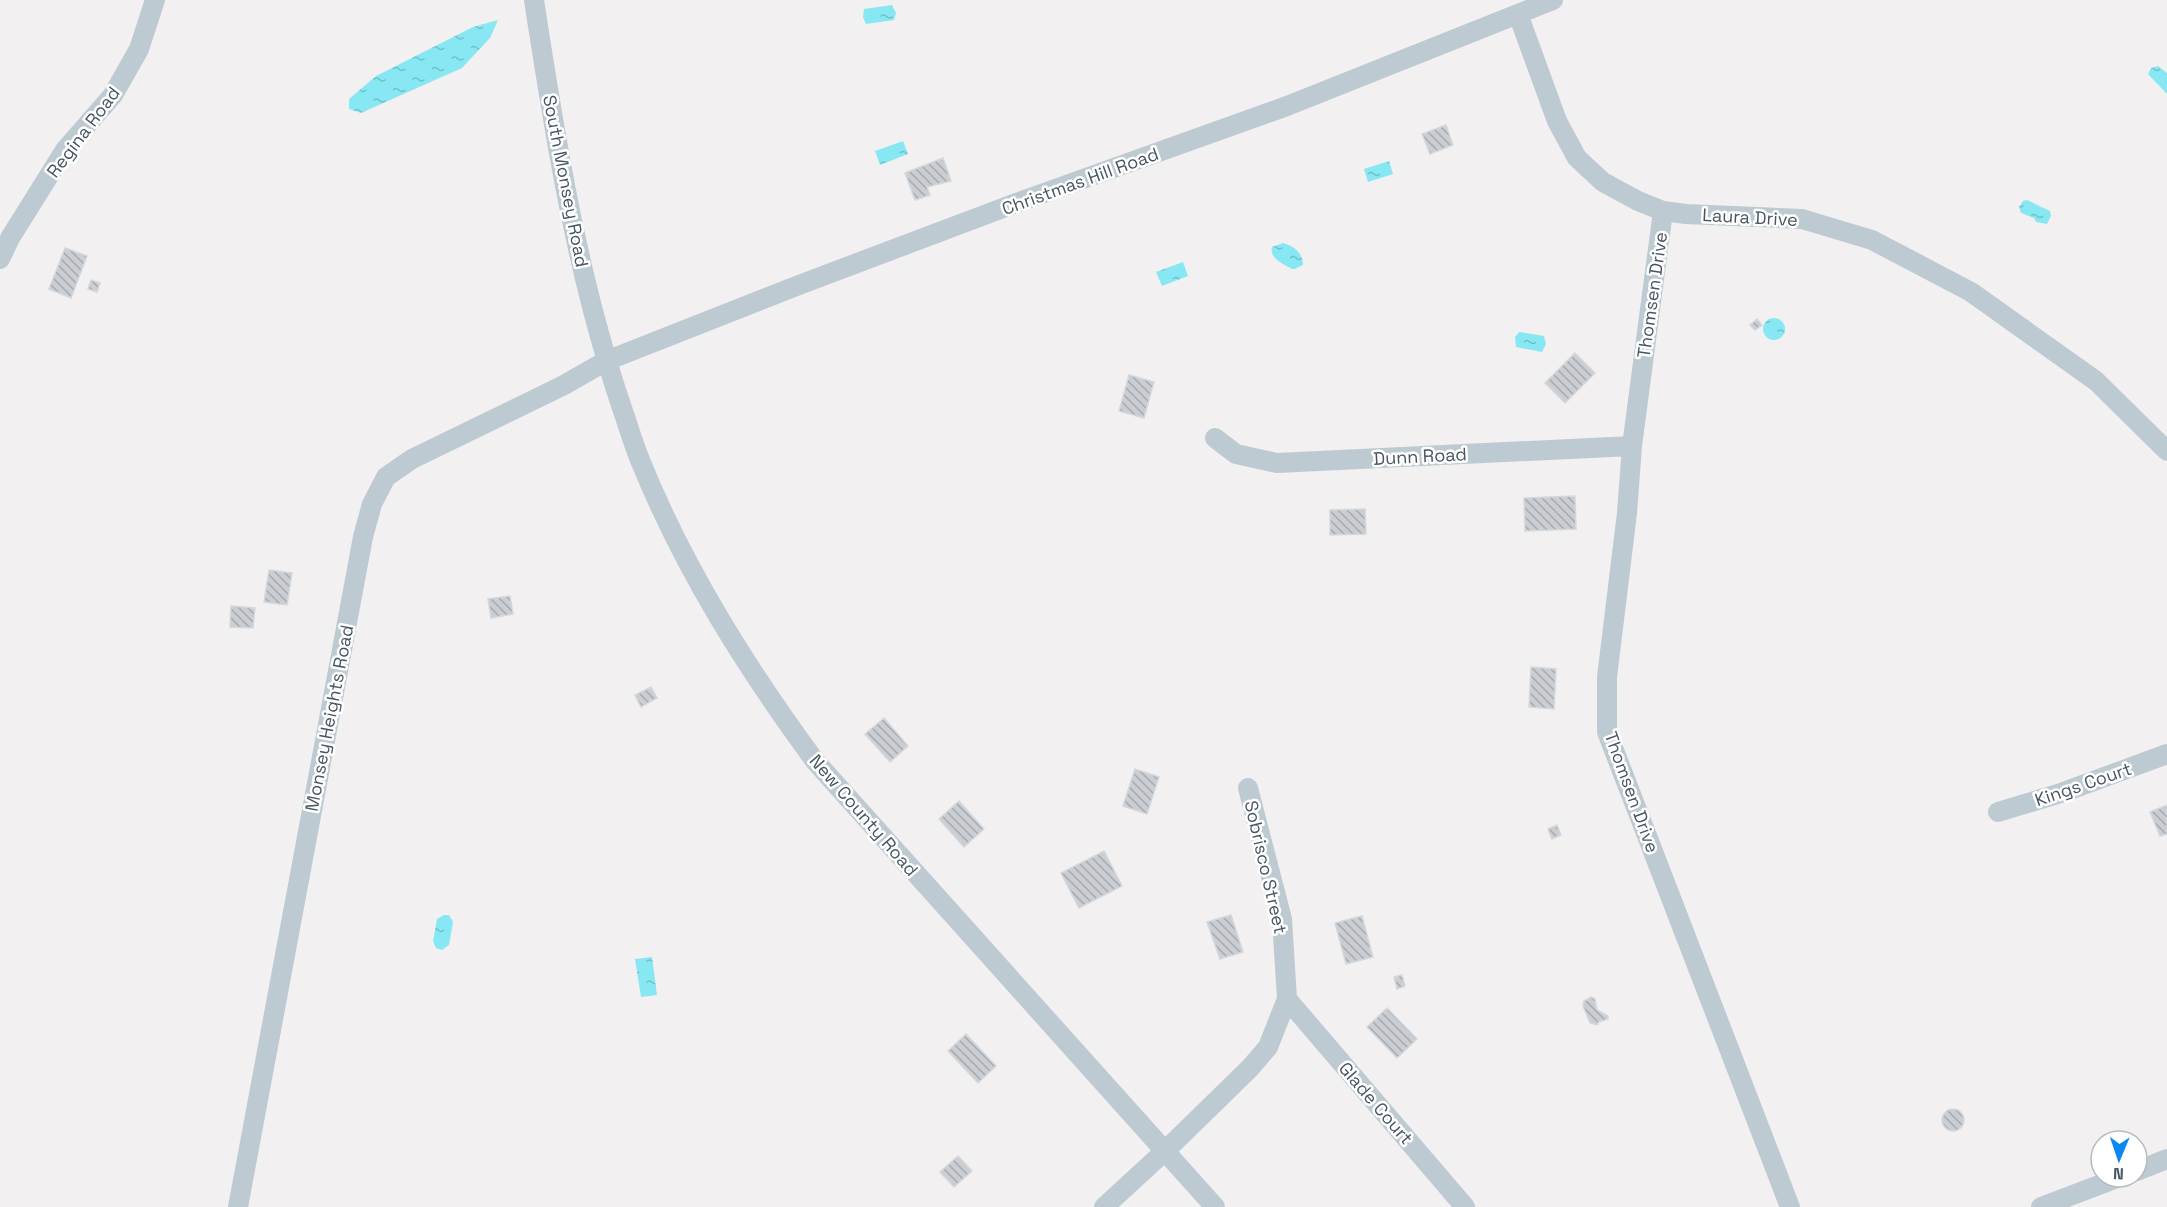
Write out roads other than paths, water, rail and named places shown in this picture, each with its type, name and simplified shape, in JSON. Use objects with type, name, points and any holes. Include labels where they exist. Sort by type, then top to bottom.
[{"type":"street","name":"Regina Road","points":[[0,259],[10,238],[65,150],[113,95],[139,49],[155,0]]},
{"type":"street","name":"South Monsey Road","points":[[534,0],[564,178],[606,361]]},
{"type":"street","name":"Christmas Hill Road","points":[[606,361],[972,220],[1287,106],[1553,0]]},
{"type":"street","name":"Laura Drive","points":[[1518,14],[1557,121],[1577,158],[1603,182],[1638,201],[1663,211],[1802,219],[1872,240],[1971,292],[2096,381],[2167,451]]},
{"type":"street","name":"Thomsen Drive","points":[[1663,211],[1632,446],[1627,513],[1607,677],[1607,732],[1790,1207]]},
{"type":"street","name":"New County Road","points":[[606,361],[639,459],[679,546],[723,627],[767,696],[815,762],[1215,1207]]},
{"type":"street","name":"Monsey Heights Road","points":[[238,1207],[363,537],[372,504],[386,477],[412,459],[564,385],[606,361]]},
{"type":"street","name":"Dunn Road","points":[[1215,438],[1236,454],[1277,463],[1632,446]]},
{"type":"street","name":"Kings Court","points":[[1998,812],[2061,793],[2167,754]]},
{"type":"street","name":"Sobrisco Street","points":[[1104,1207],[1250,1068],[1268,1047],[1287,999],[1282,919],[1248,788]]},
{"type":"street","name":"Glade Court","points":[[1287,999],[1465,1207]]},
{"type":"street","points":[[2149,1166],[2167,1159]]},
{"type":"street","points":[[2041,1207],[2089,1189]]},
{"type":"water","points":[[892,5],[896,13],[894,20],[866,24],[863,17],[864,9]]},
{"type":"water","points":[[498,20],[490,38],[462,68],[361,113],[349,109],[349,99],[376,76],[473,27]]},
{"type":"water","points":[[2158,66],[2167,73],[2167,94],[2148,74],[2151,68]]},
{"type":"water","points":[[903,141],[908,154],[880,165],[875,151]]},
{"type":"water","points":[[1389,161],[1393,174],[1368,182],[1364,169]]},
{"type":"water","points":[[2027,200],[2050,211],[2051,216],[2047,224],[2036,222],[2034,218],[2021,213],[2019,207],[2023,201]]},
{"type":"water","points":[[1283,243],[1297,251],[1303,265],[1292,269],[1275,257],[1272,247]]},
{"type":"water","points":[[1183,262],[1188,276],[1162,286],[1156,272]]},
{"type":"water","points":[[1774,318],[1782,321],[1785,329],[1782,337],[1774,340],[1766,337],[1763,329],[1766,321]]},
{"type":"water","points":[[1519,332],[1544,336],[1546,344],[1542,352],[1516,347],[1515,337]]},
{"type":"water","points":[[449,915],[453,922],[449,945],[442,950],[436,948],[433,941],[437,919]]},
{"type":"water","points":[[652,957],[657,995],[641,997],[635,959]]}]
